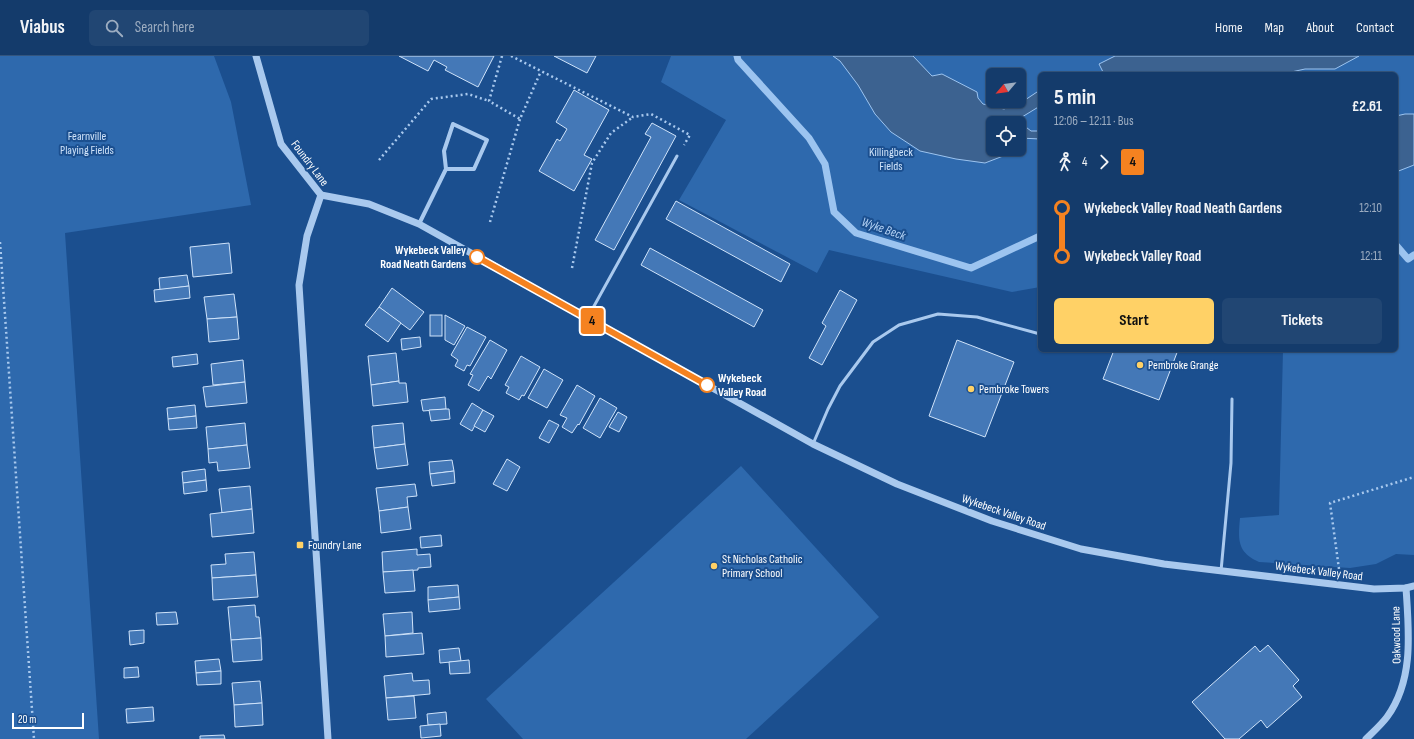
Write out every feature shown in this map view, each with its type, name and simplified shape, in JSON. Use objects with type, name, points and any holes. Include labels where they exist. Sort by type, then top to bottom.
[{"type":"street","name":"Foundry Lane","points":[[256,56],[281,144],[321,195],[307,236],[299,285],[328,739]]},
{"type":"street","points":[[419,224],[446,169],[444,151],[453,124],[487,140],[474,169],[446,169]]},
{"type":"street","name":"Wykebeck Valley Road","points":[[321,195],[369,204],[419,224],[813,444],[897,484],[992,521],[1081,549],[1164,564],[1374,589],[1406,588],[1414,586]]},
{"type":"street","name":"Oakwood Lane","points":[[1366,739],[1388,717],[1401,693],[1408,668],[1409,641],[1406,588]]},
{"type":"lane","points":[[587,318],[678,156]]},
{"type":"lane","points":[[813,444],[840,386],[873,342],[899,325],[938,314],[977,317],[1038,333]]},
{"type":"lane","points":[[1222,571],[1231,462],[1232,400]]},
{"type":"path","points":[[489,101],[502,56]]},
{"type":"path","points":[[511,56],[632,117]]},
{"type":"path","points":[[490,222],[520,119],[541,71]]},
{"type":"path","points":[[379,160],[432,99],[468,94],[489,101],[520,119]]},
{"type":"path","points":[[572,268],[592,163],[611,133],[632,117],[651,114],[690,135],[678,156]]},
{"type":"path","points":[[0,242],[34,739]]},
{"type":"path","points":[[1341,585],[1330,503],[1414,476]]},
{"type":"green space","name":"Fearnville Playing Fields","points":[[0,56],[214,56],[231,102],[251,205],[65,233],[99,739],[0,739]]},
{"type":"green space","name":"Killingbeck Fields","points":[[671,56],[1414,56],[1414,555],[1396,554],[1376,564],[1350,568],[1259,562],[1246,554],[1240,544],[1239,539],[1240,518],[1279,515],[1283,352],[1398,352],[1398,72],[1038,72],[1038,287],[1012,292],[829,250],[817,273],[679,200],[726,120],[661,82]]},
{"type":"green space","points":[[741,466],[879,617],[746,739],[523,739],[486,699]]},
{"type":"shaded area","points":[[833,56],[913,56],[932,76],[942,74],[977,92],[978,98],[983,104],[986,105],[986,108],[1026,108],[1026,99],[1037,92],[1038,107],[1024,116],[986,116],[986,156],[1003,156],[985,163],[956,159],[920,151],[891,132],[875,114],[858,85],[840,61]]},
{"type":"shaded area","points":[[1115,56],[1359,56],[1335,69],[1305,69],[1291,72],[1103,72],[1099,64]]},
{"type":"shaded area","points":[[1414,114],[1414,165],[1398,171],[1398,116]]},
{"type":"shaded area","points":[[1026,127],[1031,131],[1038,131],[1038,139],[1026,138]]},
{"type":"building","points":[[399,56],[494,56],[478,87],[445,70],[447,67],[434,60],[428,71]]},
{"type":"building","points":[[554,56],[596,56],[587,73]]},
{"type":"building","points":[[574,90],[609,110],[584,155],[592,159],[574,191],[539,171],[557,139],[560,141],[567,129],[556,122]]},
{"type":"building","points":[[652,123],[676,136],[614,250],[595,240],[651,137],[645,134]]},
{"type":"building","points":[[676,201],[790,264],[781,282],[666,219]]},
{"type":"building","points":[[229,243],[232,273],[193,277],[190,247]]},
{"type":"building","points":[[650,248],[763,310],[754,327],[641,265]]},
{"type":"building","points":[[187,275],[189,286],[160,290],[159,278]]},
{"type":"building","points":[[189,286],[190,298],[155,302],[154,290]]},
{"type":"building","points":[[392,288],[424,312],[410,330],[379,307]]},
{"type":"building","points":[[840,290],[857,300],[822,365],[809,358],[826,326],[822,323]]},
{"type":"building","points":[[234,294],[237,317],[207,319],[204,297]]},
{"type":"building","points":[[379,307],[401,323],[388,342],[365,325]]},
{"type":"building","points":[[430,315],[442,315],[442,336],[430,336]]},
{"type":"building","points":[[445,315],[465,326],[454,345],[445,340]]},
{"type":"building","points":[[237,317],[239,339],[209,342],[207,319]]},
{"type":"building","points":[[467,327],[486,337],[470,366],[467,365],[464,371],[455,366],[458,360],[451,355]]},
{"type":"building","points":[[420,337],[421,347],[402,350],[401,339]]},
{"type":"building","points":[[490,340],[507,350],[491,379],[488,376],[479,391],[468,385],[473,375],[470,374]]},
{"type":"building","name":"Pembroke Towers","points":[[957,340],[1014,362],[985,437],[929,416]]},
{"type":"building","name":"Pembroke Grange","points":[[1113,352],[1177,352],[1159,400],[1103,379]]},
{"type":"building","points":[[396,353],[399,381],[371,385],[368,356]]},
{"type":"building","points":[[197,354],[198,364],[173,367],[172,357]]},
{"type":"building","points":[[521,356],[540,367],[524,396],[522,395],[519,400],[506,393],[509,387],[505,385]]},
{"type":"building","points":[[243,360],[245,382],[213,385],[211,364]]},
{"type":"building","points":[[544,369],[563,380],[547,408],[528,398]]},
{"type":"building","points":[[399,381],[399,383],[406,383],[408,402],[373,406],[371,385]]},
{"type":"building","points":[[245,382],[247,403],[206,407],[203,387]]},
{"type":"building","points":[[577,385],[595,396],[579,425],[578,424],[572,433],[562,427],[567,418],[560,415]]},
{"type":"building","points":[[445,397],[446,409],[423,411],[421,400]]},
{"type":"building","points":[[600,398],[617,408],[600,438],[583,428]]},
{"type":"building","points":[[472,403],[483,410],[472,431],[460,424]]},
{"type":"building","points":[[195,405],[196,416],[168,419],[167,408]]},
{"type":"building","points":[[449,409],[450,419],[431,421],[429,410]]},
{"type":"building","points":[[483,410],[494,416],[485,432],[474,426]]},
{"type":"building","points":[[618,412],[627,417],[619,432],[609,427]]},
{"type":"building","points":[[196,416],[197,428],[169,430],[168,419]]},
{"type":"building","points":[[549,420],[559,425],[549,443],[539,438]]},
{"type":"building","points":[[245,423],[247,445],[208,449],[206,427]]},
{"type":"building","points":[[403,423],[405,444],[374,448],[372,426]]},
{"type":"building","points":[[405,444],[408,465],[377,469],[374,448]]},
{"type":"building","points":[[247,445],[250,468],[218,471],[217,462],[209,463],[208,449]]},
{"type":"building","points":[[507,459],[520,467],[507,491],[493,484]]},
{"type":"building","points":[[452,460],[454,471],[430,474],[429,462]]},
{"type":"building","points":[[205,469],[206,480],[183,483],[182,472]]},
{"type":"building","points":[[454,471],[455,483],[432,486],[430,474]]},
{"type":"building","points":[[206,480],[207,491],[184,494],[183,483]]},
{"type":"building","points":[[415,484],[417,496],[407,497],[408,507],[379,511],[376,488]]},
{"type":"building","points":[[250,486],[252,509],[222,513],[219,489]]},
{"type":"building","points":[[408,507],[411,529],[381,533],[379,511]]},
{"type":"building","points":[[252,509],[254,533],[212,537],[210,514]]},
{"type":"building","points":[[441,535],[442,546],[421,548],[420,537]]},
{"type":"building","points":[[417,549],[417,555],[430,554],[431,567],[418,568],[418,570],[383,572],[382,552]]},
{"type":"building","points":[[254,552],[256,575],[212,578],[211,565],[226,564],[225,554]]},
{"type":"building","points":[[413,570],[415,591],[385,593],[383,572]]},
{"type":"building","points":[[256,575],[258,597],[213,600],[212,578]]},
{"type":"building","points":[[458,585],[459,597],[428,600],[428,587]]},
{"type":"building","points":[[459,597],[460,609],[429,612],[428,600]]},
{"type":"building","points":[[255,605],[256,617],[259,617],[261,638],[231,640],[228,607]]},
{"type":"building","points":[[176,612],[178,624],[157,625],[156,613]]},
{"type":"building","points":[[412,612],[413,633],[385,636],[383,614]]},
{"type":"building","points":[[144,630],[144,643],[130,645],[129,631]]},
{"type":"building","points":[[422,633],[424,654],[386,657],[385,636]]},
{"type":"building","points":[[261,638],[262,660],[233,662],[231,640]]},
{"type":"building","points":[[1268,645],[1299,680],[1293,686],[1302,697],[1267,728],[1261,720],[1239,739],[1225,739],[1192,702],[1255,646],[1260,652]]},
{"type":"building","points":[[459,648],[461,661],[440,663],[439,650]]},
{"type":"building","points":[[219,659],[221,671],[196,673],[195,661]]},
{"type":"building","points":[[469,660],[470,673],[450,674],[449,662]]},
{"type":"building","points":[[138,667],[139,677],[124,678],[124,668]]},
{"type":"building","points":[[221,671],[221,684],[197,685],[196,673]]},
{"type":"building","points":[[412,673],[413,681],[429,680],[430,694],[386,698],[384,676]]},
{"type":"building","points":[[260,681],[262,703],[234,705],[232,683]]},
{"type":"building","points":[[414,696],[416,718],[388,720],[386,698]]},
{"type":"building","points":[[262,703],[263,725],[235,727],[234,705]]},
{"type":"building","points":[[153,707],[154,721],[127,723],[126,709]]},
{"type":"building","points":[[446,712],[447,724],[428,725],[427,714]]},
{"type":"building","points":[[440,724],[441,736],[421,738],[420,726]]},
{"type":"building","points":[[224,735],[225,739],[200,739],[200,736]]},
{"type":"waterway","name":"Wyke Beck","points":[[737,56],[738,60],[809,138],[825,164],[834,212],[856,233],[971,268],[1038,237]]},
{"type":"waterway","name":"Wyke Beck","points":[[1398,247],[1408,259],[1414,255]]},
{"type":"bus line","name":"4","points":[[477,257],[707,385]]},
{"type":"place","name":"Wykebeck Valley Road Neath Gardens","points":[[477,257]]},
{"type":"place","name":"Pembroke Grange","points":[[1140,365]]},
{"type":"place","name":"Wykebeck Valley Road","points":[[707,385]]},
{"type":"place","name":"Pembroke Towers","points":[[971,389]]},
{"type":"place","name":"Foundry Lane","points":[[300,545]]},
{"type":"place","name":"St Nicholas Catholic Primary School","points":[[714,566]]}]
